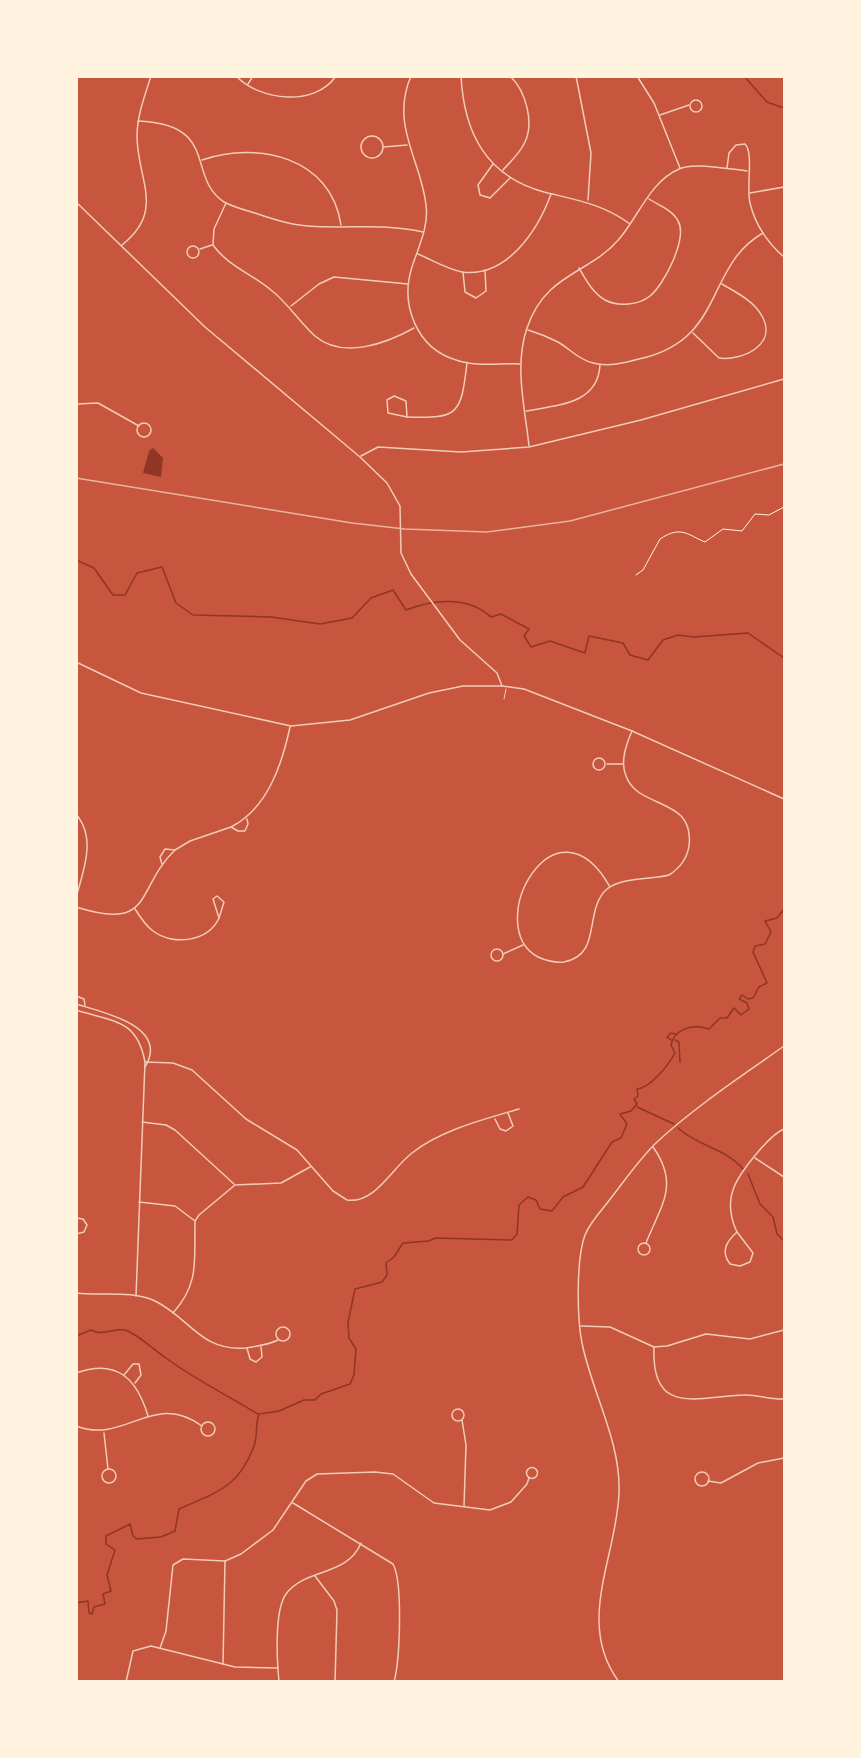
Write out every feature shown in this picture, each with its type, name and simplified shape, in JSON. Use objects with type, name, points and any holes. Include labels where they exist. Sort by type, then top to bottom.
[{"type":"street","points":[[122,245],[138,229],[144,218],[147,203],[137,137],[138,121],[151,76]]},
{"type":"street","points":[[236,76],[248,85],[270,93],[300,98],[321,92],[336,76]]},
{"type":"street","points":[[248,85],[253,76]]},
{"type":"street","points":[[411,76],[404,116],[408,145],[427,209],[418,254],[408,284],[409,310],[415,327],[443,354],[467,362],[520,364]]},
{"type":"street","points":[[461,76],[467,122],[478,145],[502,171],[551,193],[587,201],[611,210],[630,224]]},
{"type":"street","points":[[502,171],[524,146],[529,129],[522,94],[510,76]]},
{"type":"street","points":[[576,76],[591,153],[587,201]]},
{"type":"street","points":[[637,76],[659,115],[680,168]]},
{"type":"street","points":[[659,115],[690,105],[697,99],[703,105],[696,112],[690,105]]},
{"type":"street","points":[[138,121],[179,131],[196,147],[210,186],[226,203],[286,223],[312,227],[383,225],[423,232]]},
{"type":"street","points":[[373,136],[380,139],[383,147],[380,154],[372,157],[364,153],[362,146],[365,139],[373,136]]},
{"type":"street","points":[[727,168],[731,150],[741,144],[747,146],[750,152],[747,171],[748,193],[754,217],[763,233],[784,257]]},
{"type":"street","points":[[383,147],[408,145]]},
{"type":"street","points":[[202,160],[231,152],[248,151],[286,160],[308,169],[326,184],[334,197],[341,225]]},
{"type":"street","points":[[493,163],[478,185],[480,195],[490,198],[495,196],[511,177]]},
{"type":"street","points":[[529,447],[520,364],[526,329],[536,309],[551,289],[615,244],[662,180],[680,168],[727,168],[747,171]]},
{"type":"street","points":[[748,193],[784,187]]},
{"type":"street","points":[[418,254],[463,272],[485,269],[500,262],[527,241],[540,221],[551,193]]},
{"type":"street","points":[[579,268],[595,292],[608,302],[631,304],[650,296],[678,249],[682,232],[675,216],[648,198]]},
{"type":"street","points":[[76,202],[205,327],[360,456],[387,483],[398,499],[402,514],[401,553],[411,574],[460,640],[497,672],[502,686]]},
{"type":"street","points":[[226,203],[214,229],[213,245],[225,259],[270,289],[290,306],[317,338],[342,348],[381,343],[415,327]]},
{"type":"street","points":[[526,329],[548,337],[585,360],[600,364],[621,363],[666,350],[692,332],[702,320],[741,249],[763,233]]},
{"type":"street","points":[[199,250],[194,259],[186,254],[192,246],[199,250],[213,245]]},
{"type":"street","points":[[463,272],[465,292],[476,298],[486,291],[485,269]]},
{"type":"street","points":[[290,306],[319,284],[334,277],[408,284]]},
{"type":"street","points":[[692,332],[719,358],[752,353],[761,345],[765,331],[761,314],[744,296],[722,284]]},
{"type":"street","points":[[407,417],[407,404],[403,397],[390,397],[387,405],[388,413],[407,417],[440,417],[452,413],[463,394],[467,362]]},
{"type":"street","points":[[525,411],[588,395],[598,381],[600,364]]},
{"type":"street","points":[[360,456],[378,447],[461,452],[529,447],[729,396],[784,379]]},
{"type":"street","points":[[76,404],[98,403],[139,426],[148,424],[150,433],[141,436],[139,426]]},
{"type":"street","points":[[76,662],[141,693],[291,726],[350,720],[445,689],[507,686],[538,694],[632,730],[784,799]]},
{"type":"street","points":[[504,699],[507,686]]},
{"type":"street","points":[[76,907],[114,915],[134,908],[142,901],[162,866],[175,850],[190,841],[231,827],[246,818],[266,794],[291,726]]},
{"type":"street","points":[[610,887],[596,866],[587,858],[564,852],[550,855],[533,869],[526,885],[517,919],[524,945],[533,954],[551,962],[572,960],[583,953],[589,944],[596,903],[610,887],[669,875],[684,862],[689,843],[684,820],[669,806],[634,789],[625,776],[624,764],[632,730]]},
{"type":"street","points":[[605,764],[624,764]]},
{"type":"street","points":[[76,814],[87,836],[86,856],[76,898]]},
{"type":"street","points":[[231,827],[238,831],[245,831],[248,824],[246,818]]},
{"type":"street","points":[[162,866],[161,852],[165,849],[175,850]]},
{"type":"street","points":[[134,908],[153,931],[170,939],[184,940],[198,937],[214,926],[219,918],[224,902],[217,896],[213,899],[213,905],[219,918]]},
{"type":"street","points":[[503,954],[524,945]]},
{"type":"street","points":[[76,996],[84,999],[85,1007]]},
{"type":"street","points":[[76,1004],[125,1020],[137,1027],[148,1042],[141,1122],[136,1296]]},
{"type":"street","points":[[76,1010],[130,1028],[141,1042],[147,1062]]},
{"type":"street","points":[[619,1682],[606,1662],[599,1634],[604,1570],[619,1498],[619,1472],[600,1398],[584,1350],[580,1280],[585,1235],[653,1146],[784,1046]]},
{"type":"street","points":[[147,1062],[181,1065],[192,1070],[246,1119],[288,1143],[339,1197],[352,1201],[361,1200],[412,1152],[445,1134],[519,1109]]},
{"type":"street","points":[[495,1118],[500,1129],[506,1131],[513,1126],[507,1113]]},
{"type":"street","points":[[141,1122],[159,1123],[176,1130],[235,1185]]},
{"type":"street","points":[[737,1232],[727,1243],[725,1252],[730,1264],[740,1266],[750,1263],[753,1253],[737,1232],[730,1208],[733,1190],[774,1134],[784,1129]]},
{"type":"street","points":[[646,1243],[650,1251],[642,1255],[638,1247],[646,1243],[666,1192],[667,1179],[666,1165],[653,1146]]},
{"type":"street","points":[[755,1158],[784,1177]]},
{"type":"street","points":[[173,1314],[187,1297],[193,1284],[195,1221],[204,1210],[235,1185],[280,1183],[310,1166]]},
{"type":"street","points":[[139,1202],[175,1206],[195,1221]]},
{"type":"street","points":[[76,1218],[83,1219],[87,1225],[84,1232],[76,1234]]},
{"type":"street","points":[[76,1293],[136,1296],[155,1301],[214,1344],[226,1348],[247,1348],[278,1340],[283,1341],[290,1333],[287,1328],[277,1330],[278,1340]]},
{"type":"street","points":[[581,1326],[610,1327],[654,1347],[667,1346],[706,1334],[750,1340],[784,1330]]},
{"type":"street","points":[[247,1348],[250,1359],[256,1362],[262,1357],[261,1346]]},
{"type":"street","points":[[654,1347],[654,1365],[659,1383],[664,1391],[679,1398],[708,1399],[745,1395],[784,1399]]},
{"type":"street","points":[[124,1375],[133,1364],[139,1364],[141,1375],[134,1384]]},
{"type":"street","points":[[76,1373],[103,1368],[113,1369],[124,1375],[134,1384],[148,1417]]},
{"type":"street","points":[[462,1420],[453,1419],[453,1412],[462,1411],[464,1415],[462,1420],[466,1445],[464,1507]]},
{"type":"street","points":[[76,1426],[104,1432],[148,1417],[177,1413],[189,1416],[202,1426]]},
{"type":"street","points":[[207,1422],[212,1424],[214,1433],[206,1436],[201,1432],[202,1426],[207,1422]]},
{"type":"street","points":[[104,1432],[108,1469],[116,1475],[109,1483],[102,1478],[103,1472],[108,1469]]},
{"type":"street","points":[[708,1481],[708,1475],[704,1472],[698,1472],[694,1477],[700,1485],[708,1481],[721,1483],[758,1462],[784,1458]]},
{"type":"street","points":[[160,1648],[166,1631],[173,1565],[183,1559],[225,1561],[241,1554],[265,1537],[280,1522],[306,1481],[317,1474],[375,1472],[393,1474],[434,1503],[490,1510],[506,1506],[527,1484],[529,1478]]},
{"type":"street","points":[[293,1503],[388,1560],[396,1569],[399,1590],[398,1655],[394,1682]]},
{"type":"street","points":[[279,1682],[279,1623],[285,1597],[297,1585],[345,1564],[361,1544]]},
{"type":"street","points":[[223,1665],[225,1561]]},
{"type":"street","points":[[315,1576],[334,1601],[337,1610],[335,1682]]},
{"type":"street","points":[[126,1682],[133,1651],[145,1647],[160,1648],[223,1665],[278,1668]]},
{"type":"path","points":[[636,575],[643,570],[660,539],[665,536],[685,532],[705,542],[723,529],[742,531],[755,514],[769,515],[784,507]]},
{"type":"shaded area","points":[[153,448],[163,458],[161,477],[143,473],[149,451]]},
{"type":"waterway","points":[[744,76],[767,102],[784,108]]},
{"type":"waterway","points":[[76,560],[94,568],[113,595],[125,595],[137,573],[162,567],[176,603],[193,615],[271,617],[320,624],[352,618],[371,598],[393,590],[406,610],[417,606],[450,602],[472,606],[491,617],[501,614],[529,629],[524,636],[531,647],[550,641],[585,653],[589,636],[623,643],[630,655],[648,660],[663,640],[678,635],[693,637],[748,633],[784,658]]},
{"type":"waterway","points":[[76,1603],[88,1601],[89,1613],[92,1614],[94,1607],[105,1604],[103,1594],[111,1591],[107,1575],[115,1550],[106,1544],[106,1536],[130,1524],[133,1536],[137,1539],[161,1537],[175,1531],[179,1509],[215,1493],[241,1472],[254,1446],[259,1414],[279,1411],[304,1400],[315,1400],[321,1394],[350,1384],[354,1375],[356,1349],[349,1338],[348,1322],[355,1289],[382,1282],[387,1275],[386,1263],[394,1257],[403,1243],[429,1241],[435,1238],[512,1240],[517,1234],[519,1205],[528,1197],[536,1200],[540,1209],[552,1211],[563,1197],[583,1187],[612,1142],[621,1138],[627,1124],[620,1114],[631,1111],[637,1104],[634,1099],[638,1096],[637,1089],[653,1081],[672,1058],[675,1053],[671,1045],[676,1035],[690,1027],[709,1029],[720,1018],[727,1018],[734,1008],[741,1015],[749,1009],[747,1003],[739,999],[742,995],[748,999],[753,998],[759,987],[767,983],[753,952],[755,946],[765,944],[771,932],[765,921],[777,918],[784,909]]},
{"type":"waterway","points":[[671,1040],[667,1037],[671,1033],[676,1034]]},
{"type":"waterway","points":[[675,1040],[679,1042],[680,1062]]},
{"type":"waterway","points":[[637,1107],[674,1124]]},
{"type":"waterway","points":[[678,1128],[728,1156],[743,1169]]},
{"type":"waterway","points":[[748,1174],[760,1204],[773,1217],[777,1234],[784,1241]]},
{"type":"waterway","points":[[76,1336],[91,1330],[96,1332],[128,1331],[188,1373],[258,1414]]},
{"type":"railway","points":[[76,478],[352,523],[405,529],[487,532],[570,521],[784,464]]}]
